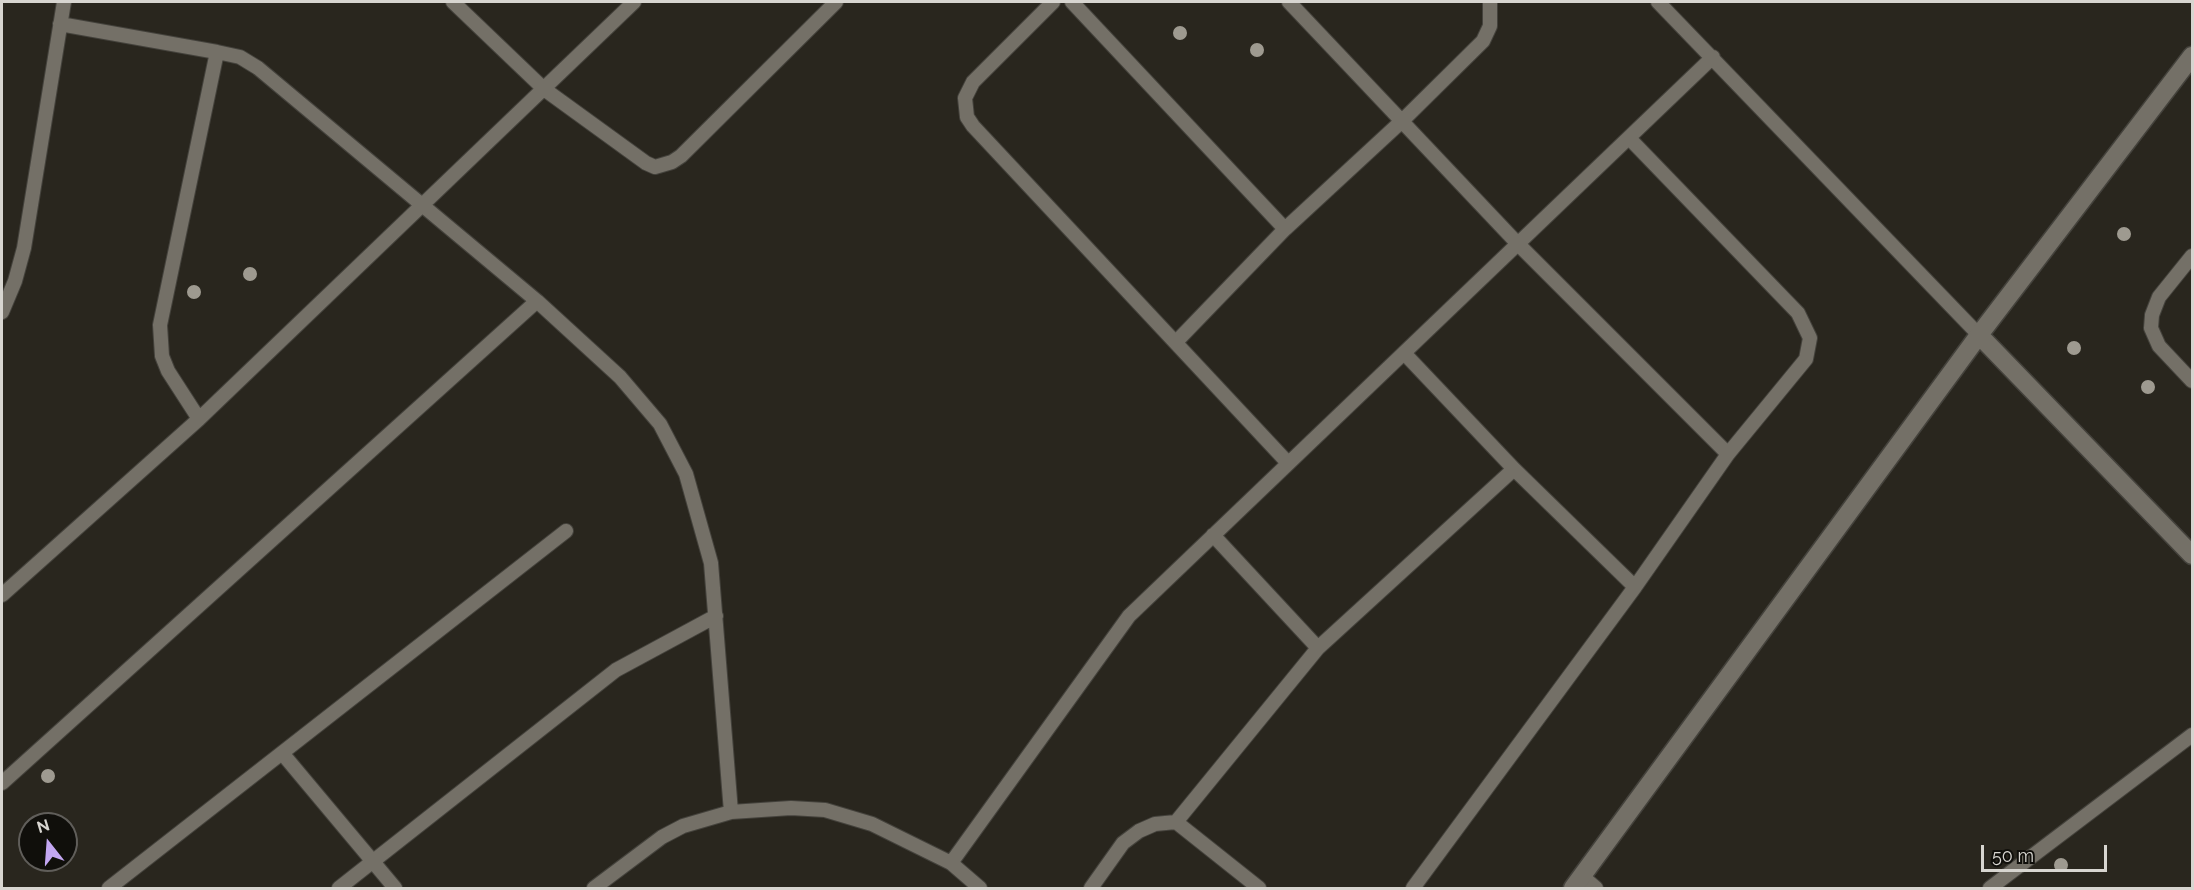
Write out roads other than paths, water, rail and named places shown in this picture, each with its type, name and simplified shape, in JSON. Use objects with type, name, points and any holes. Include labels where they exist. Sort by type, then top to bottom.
[{"type":"street","points":[[2,312],[15,281],[24,248],[64,2]]},
{"type":"street","points":[[453,2],[544,89],[646,163],[663,166],[681,156],[836,2]]},
{"type":"street","points":[[2,595],[199,419],[634,2]]},
{"type":"street","points":[[1053,2],[973,82],[964,98],[967,117],[1288,463]]},
{"type":"street","points":[[1072,2],[1285,229]]},
{"type":"street","points":[[1289,2],[1518,244],[1728,454]]},
{"type":"street","points":[[1176,342],[1285,229],[1403,120],[1483,41],[1490,26],[1490,2]]},
{"type":"street","points":[[1658,2],[2193,555]]},
{"type":"street","points":[[60,24],[240,57],[258,68],[537,301],[620,377],[660,424],[670,441],[686,474],[711,563],[731,812]]},
{"type":"street","points":[[199,419],[168,371],[162,356],[160,325],[217,52]]},
{"type":"street","points":[[1584,884],[1979,335],[2193,56]]},
{"type":"street","points":[[951,863],[1116,632],[1153,591],[1713,57]]},
{"type":"street","points":[[1413,888],[1635,587],[1728,454],[1806,359],[1809,338],[1805,324],[1798,313],[1629,138]]},
{"type":"street","points":[[2193,256],[2159,297],[2152,315],[2151,328],[2159,346],[2193,381]]},
{"type":"street","points":[[4,777],[537,301]]},
{"type":"street","points":[[1404,353],[1514,469],[1635,587]]},
{"type":"street","points":[[1176,822],[1318,648],[1514,469]]},
{"type":"street","points":[[110,888],[566,531]]},
{"type":"street","points":[[1213,535],[1318,648]]},
{"type":"street","points":[[339,888],[616,670],[716,616]]},
{"type":"street","points":[[1990,888],[2193,735]]},
{"type":"street","points":[[282,753],[395,888]]},
{"type":"street","points":[[594,888],[662,837],[684,826],[731,812],[755,808],[825,810],[872,824],[951,863],[980,888]]},
{"type":"street","points":[[1091,888],[1123,843],[1139,831],[1155,824],[1176,822],[1259,888]]}]
